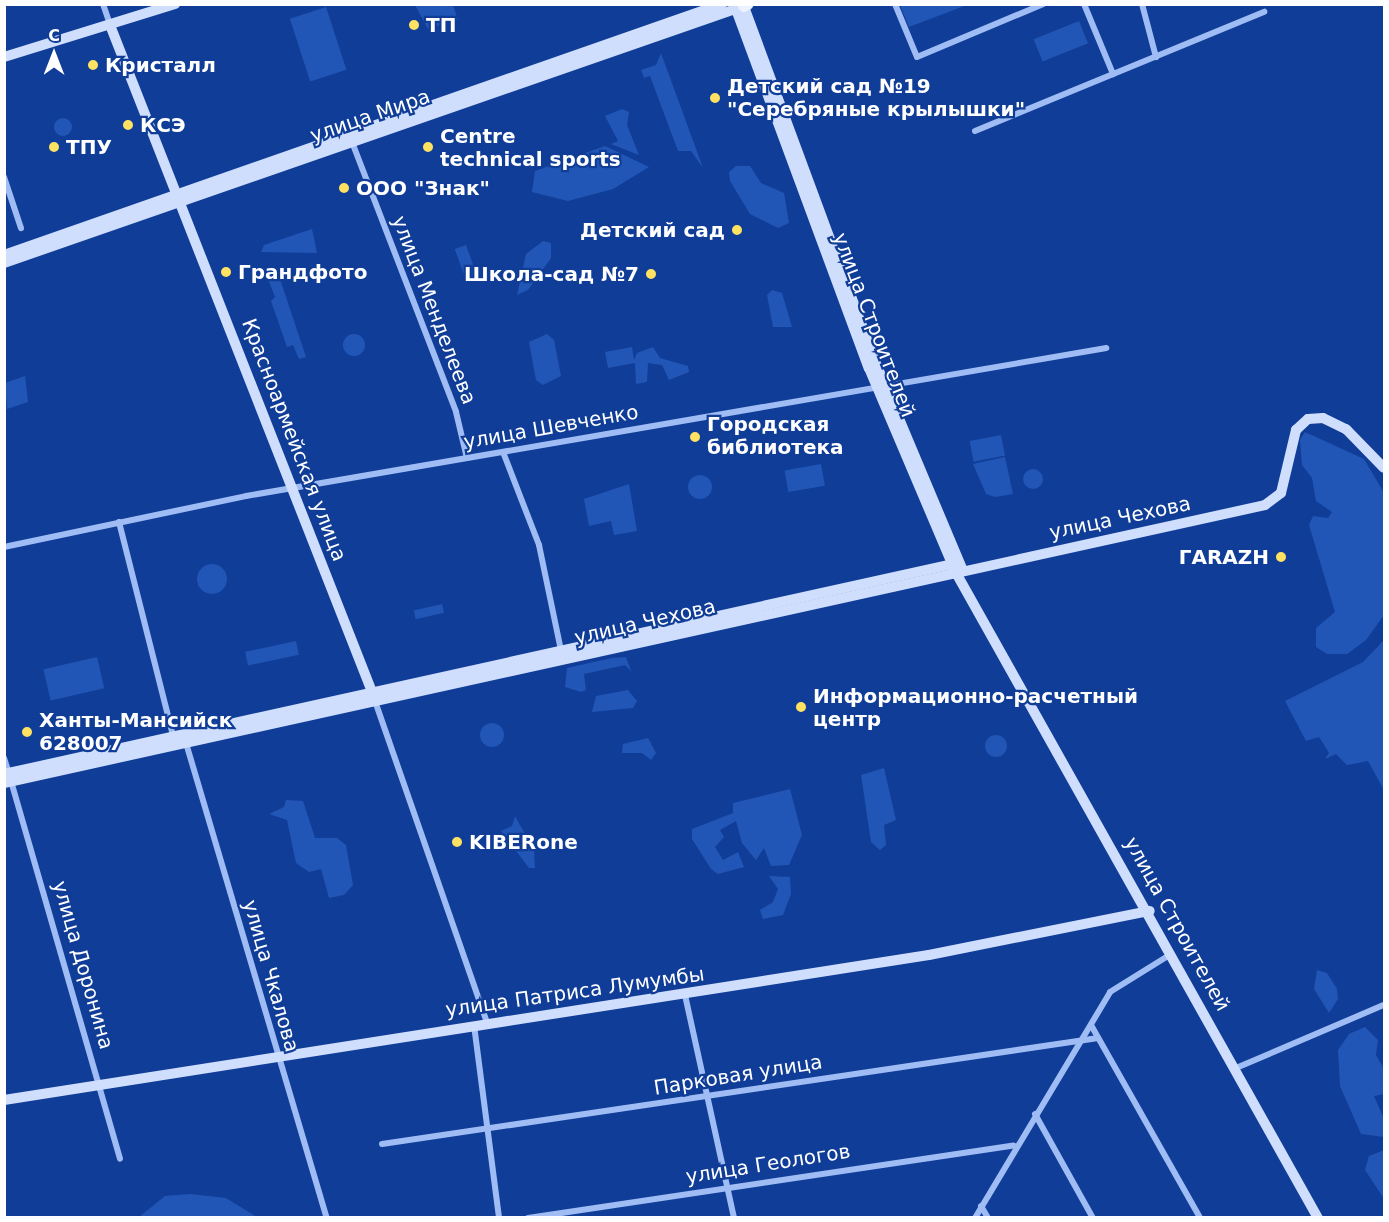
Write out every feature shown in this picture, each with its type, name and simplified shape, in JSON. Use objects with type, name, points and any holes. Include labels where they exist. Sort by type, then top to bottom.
[{"type":"main road","points":[[4,57],[175,4]]},
{"type":"main road","name":"улица Мира","points":[[4,263],[25,252],[498,87],[722,4]]},
{"type":"main road","name":"улица Мира","points":[[498,87],[741,6]]},
{"type":"main road","name":"улица Строителей","points":[[741,6],[881,387],[957,567],[1001,650],[1150,911],[1318,1218]]},
{"type":"main road","name":"Красноармейская улица","points":[[110,25],[182,198],[373,696]]},
{"type":"main road","name":"улица Мира","points":[[4,255],[25,252]]},
{"type":"main road","name":"улица Чехова","points":[[7,778],[173,736],[373,696],[957,567],[1225,512],[1269,499],[1283,484],[1296,430],[1312,418],[1346,429],[1384,468]]},
{"type":"main road","name":"улица Чехова","points":[[7,778],[186,743],[373,696]]},
{"type":"main road","points":[[173,736],[186,743]]},
{"type":"main road","name":"улица Патриса Лумумбы","points":[[4,1100],[276,1054],[685,995],[1150,911]]},
{"type":"street","name":"Красноармейская улица","points":[[102,4],[110,25]]},
{"type":"street","points":[[895,4],[917,57],[1044,4]]},
{"type":"street","points":[[1084,4],[1113,74]]},
{"type":"street","points":[[1143,4],[1156,57]]},
{"type":"street","points":[[975,131],[1264,12]]},
{"type":"street","name":"улица Менделеева","points":[[351,139],[456,412],[467,458]]},
{"type":"street","points":[[4,177],[21,228]]},
{"type":"street","name":"улица Шевченко","points":[[4,547],[119,522],[293,489],[1106,348]]},
{"type":"street","points":[[503,452],[538,545],[562,654]]},
{"type":"street","points":[[119,522],[173,736]]},
{"type":"street","name":"Красноармейская улица","points":[[373,696],[486,1022]]},
{"type":"street","name":"улица Чкалова","points":[[186,743],[276,1054],[327,1218]]},
{"type":"street","name":"улица Доронина","points":[[4,758],[7,778],[100,1083],[120,1160]]},
{"type":"street","points":[[975,1218],[1014,1145],[1083,1039],[1113,988],[1173,953]]},
{"type":"street","points":[[685,995],[724,1187],[735,1218]]},
{"type":"street","points":[[1236,1068],[1384,1005]]},
{"type":"street","points":[[474,1024],[499,1218]]},
{"type":"street","points":[[1091,1025],[1200,1218]]},
{"type":"street","name":"Парковая улица","points":[[382,1143],[1098,1038]]},
{"type":"street","points":[[1035,1114],[1093,1218]]},
{"type":"street","name":"улица Геологов","points":[[528,1218],[1014,1145]]},
{"type":"street","points":[[981,1206],[988,1218]]},
{"type":"shaded area","points":[[415,5],[453,5],[458,20],[428,29]]},
{"type":"shaded area","points":[[900,5],[967,5],[909,27]]},
{"type":"shaded area","points":[[326,7],[346,70],[310,82],[290,19]]},
{"type":"shaded area","points":[[1079,21],[1088,43],[1043,62],[1034,39]]},
{"type":"shaded area","points":[[661,53],[703,168],[691,151],[678,151],[650,76],[644,78],[641,70],[656,65]]},
{"type":"shaded area","points":[[622,109],[629,112],[627,125],[639,155],[611,144],[618,141],[605,116]]},
{"type":"shaded area","points":[[63,118],[69,121],[72,127],[69,133],[63,136],[57,133],[54,127],[57,121]]},
{"type":"shaded area","points":[[605,146],[649,167],[613,189],[568,201],[532,192],[535,171]]},
{"type":"shaded area","points":[[736,166],[750,166],[761,183],[784,193],[789,223],[778,228],[750,214],[730,181],[729,172]]},
{"type":"shaded area","points":[[312,229],[317,253],[261,252],[264,245]]},
{"type":"shaded area","points":[[543,241],[551,243],[551,258],[528,290],[517,295],[526,254]]},
{"type":"shaded area","points":[[466,245],[477,276],[466,280],[455,249]]},
{"type":"shaded area","points":[[277,270],[306,357],[299,359],[293,345],[287,347],[271,301],[275,297],[266,274]]},
{"type":"shaded area","points":[[772,290],[782,293],[792,327],[773,327],[767,295]]},
{"type":"shaded area","points":[[354,334],[362,337],[365,345],[362,353],[354,356],[346,353],[343,345],[346,337]]},
{"type":"shaded area","points":[[547,334],[554,340],[561,376],[543,385],[536,380],[529,342]]},
{"type":"shaded area","points":[[632,347],[634,360],[637,353],[653,347],[660,358],[688,366],[689,372],[669,380],[662,365],[648,363],[647,382],[636,384],[635,363],[608,368],[605,352]]},
{"type":"shaded area","points":[[25,376],[28,402],[7,409],[5,383]]},
{"type":"shaded area","points":[[1305,432],[1364,459],[1384,493],[1384,615],[1366,640],[1347,654],[1327,654],[1316,647],[1316,628],[1335,612],[1309,525],[1313,516],[1328,518],[1332,512],[1316,501],[1312,478],[1302,465],[1300,440]]},
{"type":"shaded area","points":[[1001,435],[1005,456],[974,462],[970,441]]},
{"type":"shaded area","points":[[1005,457],[1013,494],[995,497],[986,494],[973,464]]},
{"type":"shaded area","points":[[821,464],[825,486],[788,492],[785,470]]},
{"type":"shaded area","points":[[1033,469],[1040,472],[1043,479],[1040,486],[1033,489],[1026,486],[1023,479],[1026,472]]},
{"type":"shaded area","points":[[700,475],[705,476],[711,482],[711,492],[705,498],[700,499],[695,498],[689,492],[688,487],[689,482],[695,476]]},
{"type":"shaded area","points":[[629,484],[637,531],[614,535],[611,521],[589,526],[584,499]]},
{"type":"shaded area","points":[[212,564],[223,568],[227,579],[223,590],[212,594],[201,590],[197,579],[201,568]]},
{"type":"shaded area","points":[[442,604],[444,613],[416,619],[414,611]]},
{"type":"shaded area","points":[[1384,640],[1384,790],[1368,761],[1347,765],[1336,754],[1325,759],[1329,753],[1319,737],[1306,741],[1285,701],[1363,662]]},
{"type":"shaded area","points":[[296,641],[299,655],[248,666],[245,652]]},
{"type":"shaded area","points":[[97,657],[104,688],[51,701],[43,669]]},
{"type":"shaded area","points":[[626,657],[631,671],[625,665],[584,674],[586,690],[581,692],[565,687],[567,668]]},
{"type":"shaded area","points":[[628,690],[637,701],[633,708],[592,712],[596,696]]},
{"type":"shaded area","points":[[492,723],[501,726],[504,735],[501,744],[492,747],[483,744],[480,735],[483,726]]},
{"type":"shaded area","points":[[996,735],[1004,738],[1007,746],[1004,754],[996,757],[988,754],[985,746],[988,738]]},
{"type":"shaded area","points":[[648,738],[656,753],[651,760],[642,753],[622,753],[623,744]]},
{"type":"shaded area","points":[[884,768],[896,820],[884,825],[886,845],[880,850],[871,842],[861,775]]},
{"type":"shaded area","points":[[790,789],[802,835],[789,865],[771,866],[764,848],[756,860],[742,843],[736,821],[720,830],[724,837],[715,847],[723,860],[738,852],[744,867],[718,874],[711,869],[692,839],[692,829],[733,813],[733,803]]},
{"type":"shaded area","points":[[286,800],[303,801],[315,838],[337,838],[346,845],[353,885],[344,895],[329,898],[321,869],[309,872],[296,863],[287,820],[269,814],[284,807]]},
{"type":"shaded area","points":[[515,816],[534,850],[535,868],[529,868],[501,831],[512,826]]},
{"type":"shaded area","points":[[769,876],[790,877],[791,894],[783,915],[763,919],[760,910],[773,902],[778,889]]},
{"type":"shaded area","points":[[1317,970],[1327,973],[1337,989],[1338,999],[1329,1013],[1314,989]]},
{"type":"shaded area","points":[[1365,1027],[1378,1040],[1376,1055],[1384,1069],[1384,1094],[1374,1096],[1384,1119],[1384,1137],[1361,1134],[1340,1086],[1338,1050],[1349,1034]]},
{"type":"shaded area","points":[[1384,1150],[1384,1199],[1365,1170],[1369,1156]]},
{"type":"shaded area","points":[[190,1194],[226,1198],[257,1217],[139,1217],[165,1196]]},
{"type":"place","name":"ТП","points":[[414,25]]},
{"type":"place","name":"Кристалл","points":[[93,65]]},
{"type":"place","name":"Детский сад №19 \"Серебряные крылышки\"","points":[[715,98]]},
{"type":"place","name":"КСЭ","points":[[128,125]]},
{"type":"place","name":"ТПУ","points":[[54,147]]},
{"type":"place","name":"Centre technical sports","points":[[428,147]]},
{"type":"place","name":"ООО \"Знак\"","points":[[344,188]]},
{"type":"place","name":"Детский сад","points":[[737,230]]},
{"type":"place","name":"Грандфото","points":[[226,272]]},
{"type":"place","name":"Школа-сад №7","points":[[651,274]]},
{"type":"place","name":"Городская библиотека","points":[[695,437]]},
{"type":"place","name":"ГARAZH","points":[[1281,557]]},
{"type":"place","name":"Информационно-расчетный центр","points":[[801,707]]},
{"type":"place","name":"Ханты-Мансийск 628007","points":[[27,732]]},
{"type":"place","name":"KIBERone","points":[[457,842]]}]
